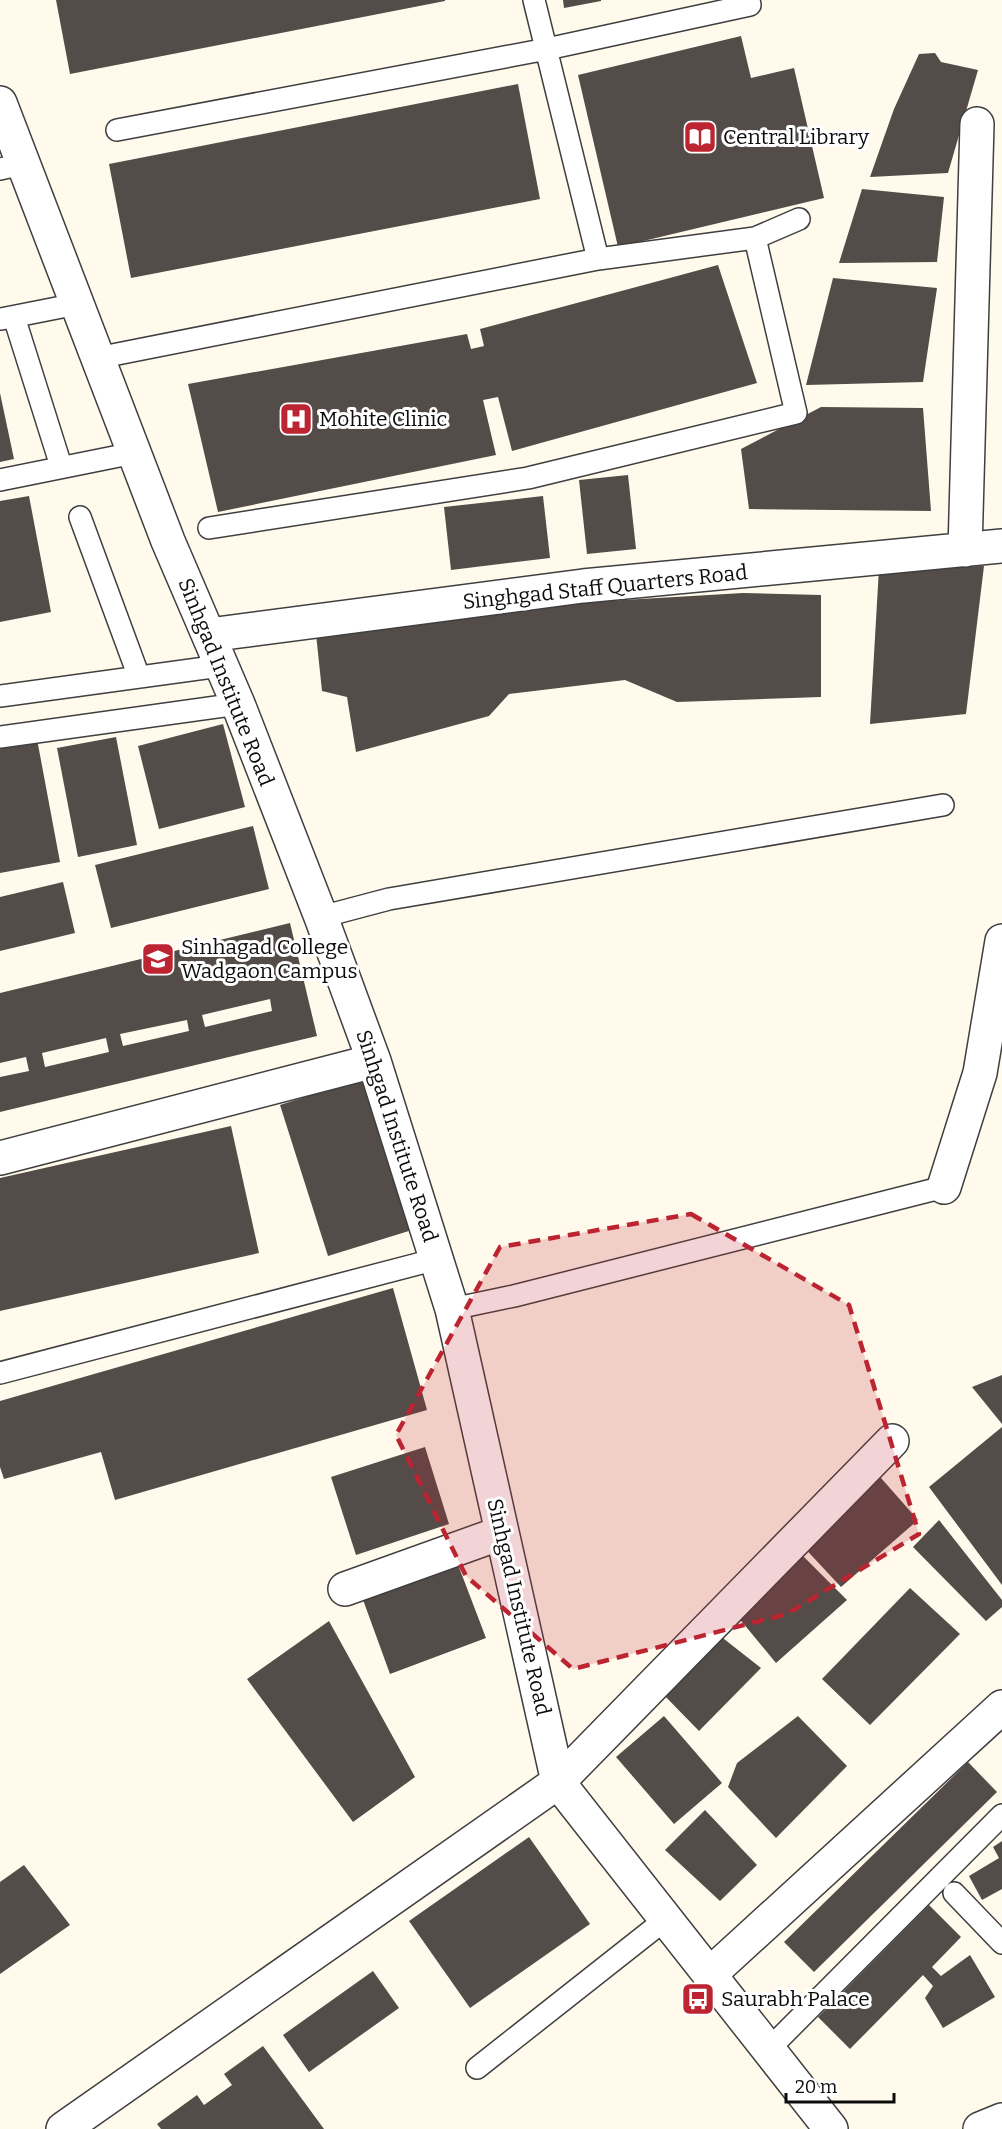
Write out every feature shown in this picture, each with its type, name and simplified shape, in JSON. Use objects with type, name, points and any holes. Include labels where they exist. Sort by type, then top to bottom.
[{"type":"street","name":"Sinhgad Institute Road","points":[[0,103],[12,166],[77,304],[168,541],[238,704],[374,1061],[452,1309],[558,1782],[831,2129]]},
{"type":"street","points":[[965,550],[977,124]]},
{"type":"street","name":"Singhgad Staff Quarters Road","points":[[209,635],[583,586],[1002,546]]},
{"type":"street","points":[[944,1187],[980,1072],[1002,940]]},
{"type":"street","points":[[0,1158],[374,1061]]},
{"type":"street","points":[[63,2129],[558,1782],[892,1441]]},
{"type":"street","points":[[345,1589],[501,1533]]},
{"type":"street","points":[[710,1975],[1002,1707]]},
{"type":"street","points":[[980,2129],[1002,2120]]},
{"type":"lane","points":[[534,0],[598,259]]},
{"type":"lane","points":[[117,130],[547,49],[750,5],[749,0]]},
{"type":"lane","points":[[98,358],[598,259],[755,238],[799,219]]},
{"type":"lane","points":[[209,528],[528,478],[796,413],[755,238]]},
{"type":"lane","points":[[61,466],[7,318],[77,304]]},
{"type":"lane","points":[[0,480],[135,453]]},
{"type":"lane","points":[[80,517],[139,677]]},
{"type":"lane","points":[[0,696],[220,666]]},
{"type":"lane","points":[[0,737],[238,704]]},
{"type":"lane","points":[[321,917],[389,899],[944,805]]},
{"type":"lane","points":[[452,1309],[526,1293],[944,1187]]},
{"type":"lane","points":[[0,1373],[437,1259]]},
{"type":"lane","points":[[768,2050],[1002,1815]]},
{"type":"lane","points":[[954,1893],[1002,1943]]},
{"type":"lane","points":[[477,2068],[666,1919]]},
{"type":"highlighted area","points":[[691,1214],[849,1305],[919,1534],[787,1614],[573,1669],[466,1576],[396,1435],[500,1247]]},
{"type":"building","points":[[56,0],[445,0],[445,1],[70,74]]},
{"type":"building","points":[[563,0],[601,0],[601,1],[564,8]]},
{"type":"building","name":"Central Library","points":[[741,36],[751,78],[794,68],[824,198],[618,247],[578,75]]},
{"type":"building","points":[[935,53],[941,62],[978,70],[948,173],[870,177],[894,109],[919,54]]},
{"type":"building","points":[[518,84],[540,199],[131,278],[109,164]]},
{"type":"building","points":[[862,189],[944,197],[937,262],[839,263]]},
{"type":"building","points":[[718,265],[757,383],[512,451],[498,397],[483,400],[496,455],[218,512],[188,384],[467,334],[471,349],[484,346],[480,329]]},
{"type":"building","points":[[833,278],[937,288],[923,382],[806,385]]},
{"type":"building","points":[[0,393],[14,459],[0,462]]},
{"type":"building","points":[[821,407],[923,408],[931,511],[749,509],[741,449]]},
{"type":"building","points":[[628,475],[636,549],[587,554],[579,480]]},
{"type":"building","points":[[29,496],[51,612],[0,622],[0,501]]},
{"type":"building","points":[[543,496],[550,558],[451,570],[444,507]]},
{"type":"building","points":[[984,566],[966,714],[870,724],[879,568]]},
{"type":"building","points":[[743,593],[821,595],[821,697],[677,702],[625,680],[509,694],[489,716],[356,752],[347,697],[322,691],[316,634],[538,605]]},
{"type":"building","points":[[223,724],[245,807],[159,829],[138,746]]},
{"type":"building","points":[[116,737],[137,845],[78,857],[57,748]]},
{"type":"building","points":[[37,739],[60,862],[0,873],[0,746]]},
{"type":"building","points":[[253,826],[269,889],[111,928],[95,865]]},
{"type":"building","points":[[63,882],[75,933],[0,951],[0,897]]},
{"type":"building","points":[[290,923],[317,1036],[0,1112],[0,1077],[29,1071],[26,1057],[0,1063],[0,993]],"holes":[[[270,999],[272,1011],[205,1027],[202,1015]],[[187,1020],[189,1031],[123,1046],[120,1034]],[[106,1038],[109,1052],[45,1067],[42,1053]]]},
{"type":"building","points":[[364,1078],[412,1230],[328,1256],[280,1105]]},
{"type":"building","points":[[231,1126],[259,1253],[0,1311],[0,1178]]},
{"type":"building","points":[[393,1288],[427,1410],[115,1500],[101,1452],[4,1479],[0,1467],[0,1401]]},
{"type":"building","points":[[1002,1375],[1002,1424],[972,1387]]},
{"type":"building","points":[[1002,1427],[1002,1585],[929,1487]]},
{"type":"building","points":[[425,1447],[449,1524],[356,1555],[331,1477]]},
{"type":"building","points":[[874,1470],[918,1520],[841,1587],[799,1542]]},
{"type":"building","points":[[939,1520],[1002,1600],[1002,1607],[986,1621],[913,1547]]},
{"type":"building","points":[[797,1550],[847,1600],[776,1663],[733,1611]]},
{"type":"building","points":[[457,1562],[486,1638],[390,1674],[362,1597]]},
{"type":"building","points":[[910,1588],[960,1634],[870,1725],[822,1679]]},
{"type":"building","points":[[329,1621],[415,1777],[353,1822],[247,1679]]},
{"type":"building","points":[[719,1635],[761,1668],[699,1731],[661,1692]]},
{"type":"building","points":[[664,1716],[722,1783],[674,1824],[616,1757]]},
{"type":"building","points":[[798,1716],[847,1766],[776,1838],[728,1787],[737,1763]]},
{"type":"building","points":[[968,1762],[997,1792],[814,1972],[784,1942]]},
{"type":"building","points":[[705,1810],[757,1865],[720,1901],[665,1850]]},
{"type":"building","points":[[529,1837],[590,1924],[470,2008],[409,1921]]},
{"type":"building","points":[[1002,1841],[1002,1889],[982,1900],[969,1876],[999,1858],[993,1847]]},
{"type":"building","points":[[24,1865],[70,1925],[0,1974],[0,1882]]},
{"type":"building","points":[[929,1905],[961,1937],[932,1967],[941,1976],[970,1955],[995,1997],[943,2028],[925,1998],[933,1986],[923,1975],[850,2049],[818,2017]]},
{"type":"building","points":[[373,1971],[399,2008],[309,2072],[283,2035]]},
{"type":"building","points":[[263,2046],[324,2129],[161,2129],[157,2124],[197,2095],[204,2105],[232,2085],[224,2074]]},
{"type":"place","name":"Central Library","points":[[700,137]]},
{"type":"place","name":"Mohite Clinic","points":[[296,419]]},
{"type":"place","name":"Sinhagad College Wadgaon Campus","points":[[158,959]]},
{"type":"place","name":"Saurabh Palace","points":[[698,1999]]}]
